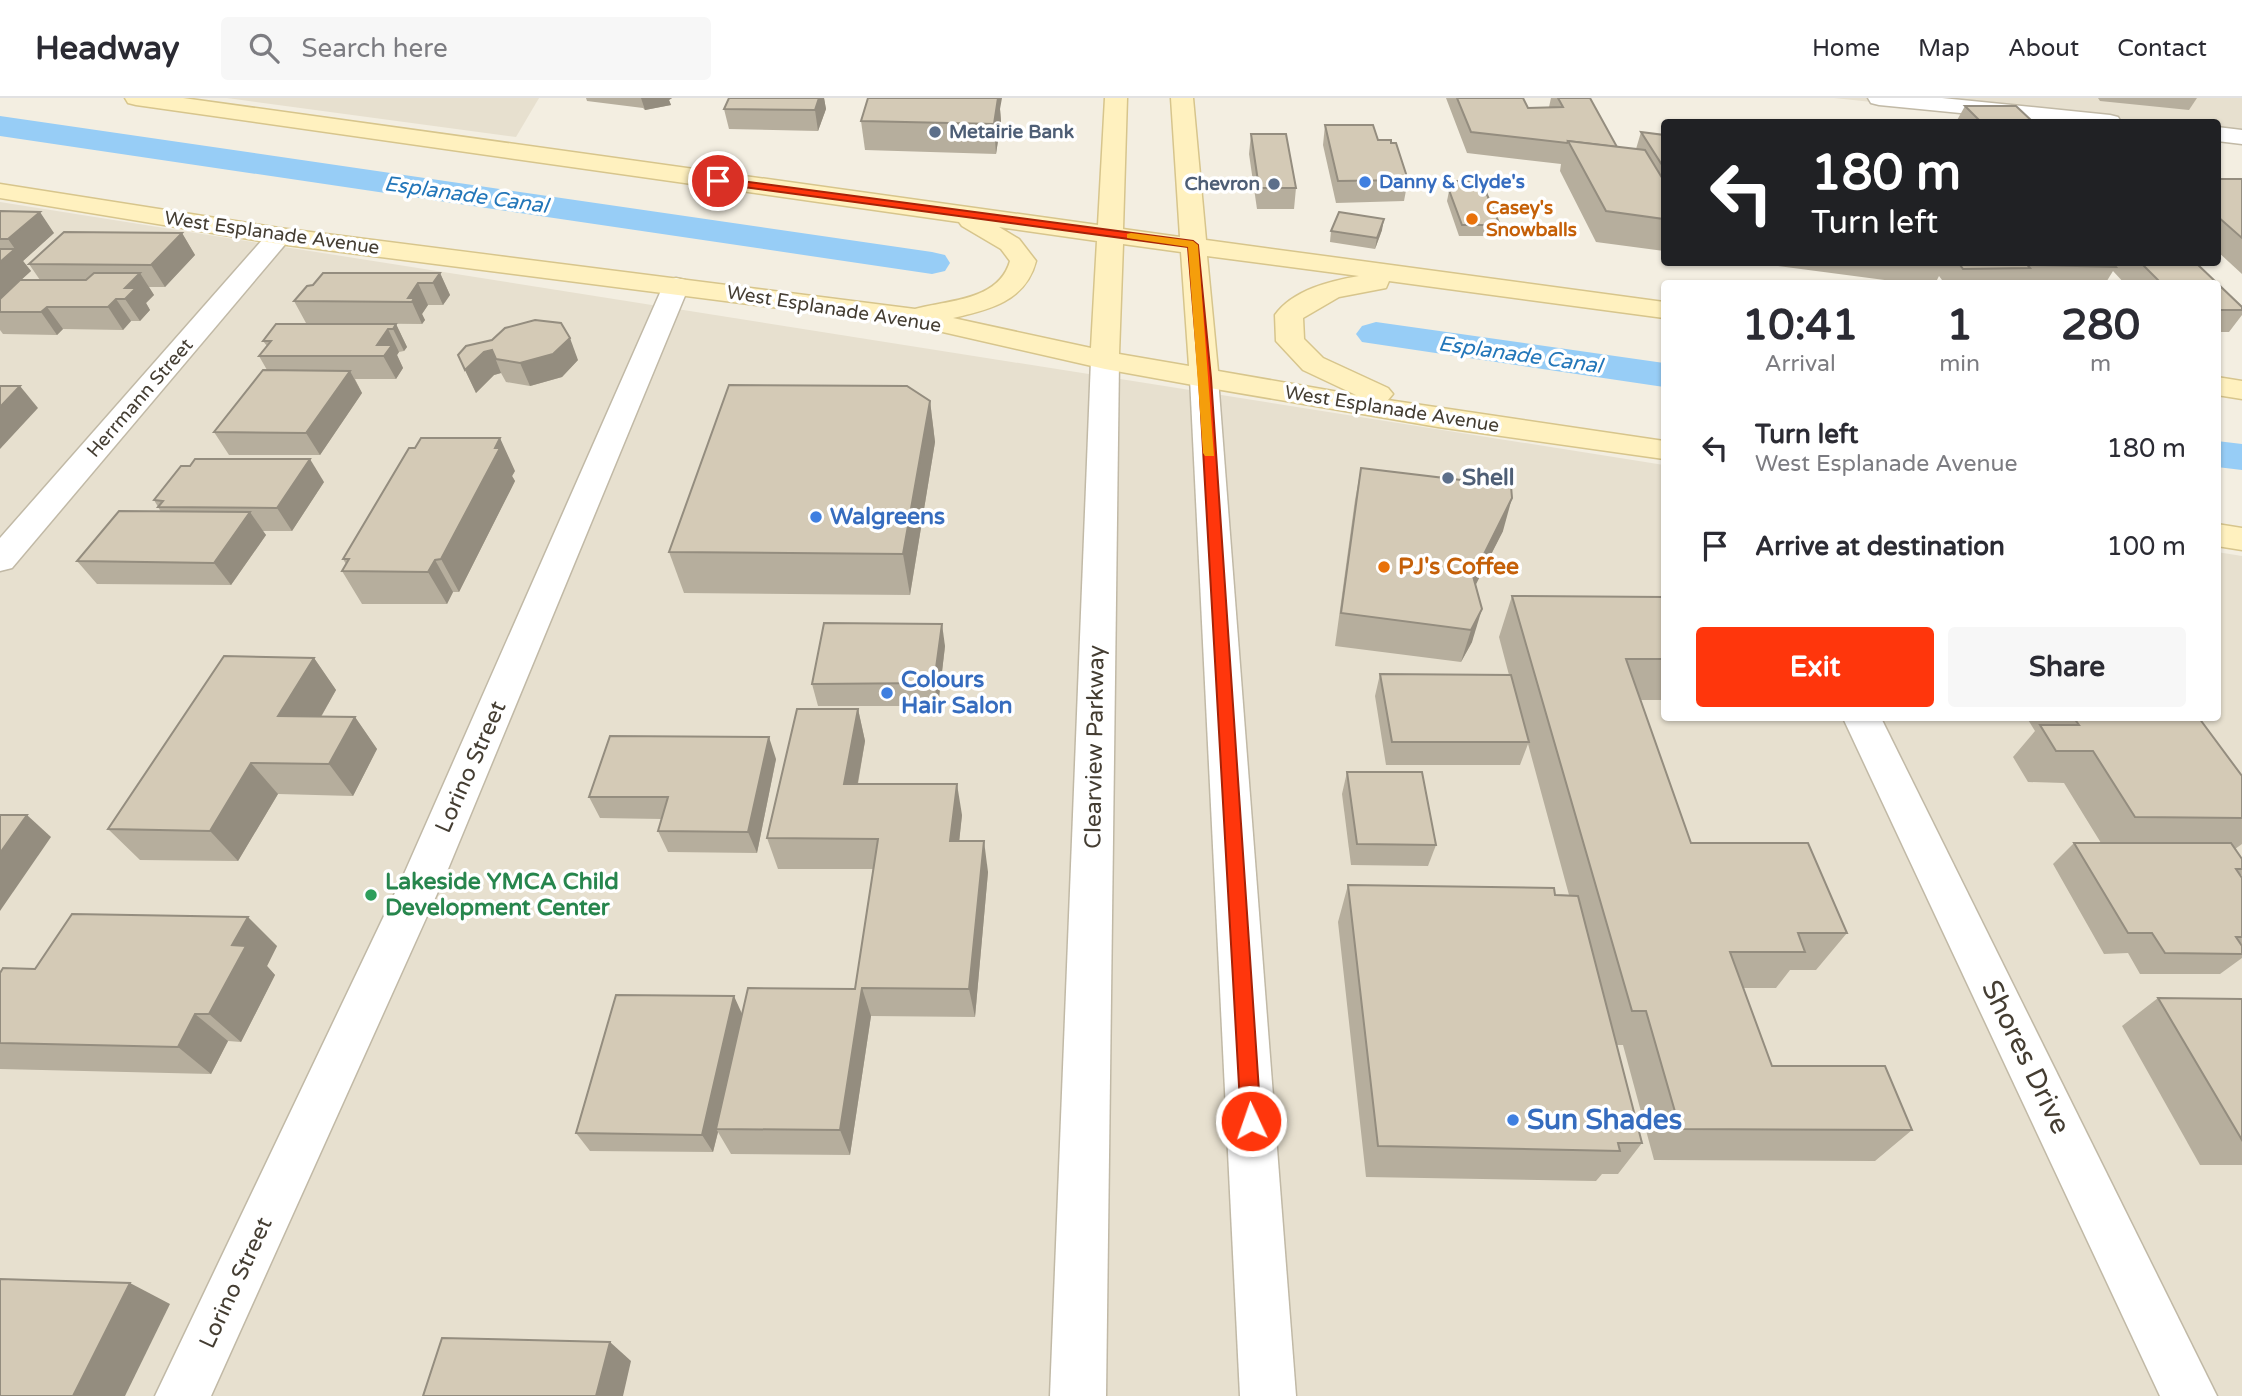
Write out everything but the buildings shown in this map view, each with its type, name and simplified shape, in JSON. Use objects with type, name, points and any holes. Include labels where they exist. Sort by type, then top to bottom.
[{"type":"main road","points":[[136,98],[1661,310]]},
{"type":"main road","name":"Clearview Parkway","points":[[1105,360],[1116,98]]},
{"type":"main road","points":[[1182,98],[1205,378]]},
{"type":"main road","name":"West Esplanade Avenue","points":[[0,191],[279,236],[912,317],[1105,360],[1205,378],[1438,418],[1661,450]]},
{"type":"main road","points":[[912,317],[968,306],[1001,293],[1018,280],[1023,261],[1010,244],[958,214]]},
{"type":"main road","points":[[1421,277],[1341,285],[1311,298],[1289,315],[1290,341],[1313,364],[1363,389],[1438,418]]},
{"type":"main road","points":[[2221,387],[2242,390]]},
{"type":"main road","points":[[2221,536],[2242,539]]},
{"type":"street","points":[[1880,98],[2081,119]]},
{"type":"street","points":[[2221,134],[2242,136]]},
{"type":"street","name":"Herrmann Street","points":[[0,560],[279,236]]},
{"type":"street","name":"Lorino Street","points":[[183,1396],[425,874],[676,286]]},
{"type":"street","name":"Clearview Parkway","points":[[1078,1396],[1105,360]]},
{"type":"street","points":[[1205,378],[1268,1396]]},
{"type":"street","name":"Shores Drive","points":[[1863,721],[2189,1396]]},
{"type":"shaded area","points":[[227,98],[539,98],[516,137]]},
{"type":"shaded area","points":[[1834,98],[2242,98],[2242,142],[2221,139],[2221,119],[2032,119]]},
{"type":"shaded area","points":[[0,202],[1661,465],[1661,721],[2221,721],[2221,553],[2242,556],[2242,1396],[0,1396]]},
{"type":"waterway","name":"Esplanade Canal","points":[[0,126],[932,263]]},
{"type":"waterway","name":"Esplanade Canal","points":[[1376,334],[1661,375]]},
{"type":"waterway","name":"Esplanade Canal","points":[[2221,454],[2242,457]]},
{"type":"slow traffic","points":[[1131,236],[1193,245],[1209,453]]},
{"type":"place","name":"Metairie Bank","points":[[935,132]]},
{"type":"place","name":"Danny & Clyde's","points":[[1365,182]]},
{"type":"place","name":"Chevron","points":[[1274,184]]},
{"type":"place","name":"Casey's Snowballs","points":[[1472,219]]},
{"type":"place","name":"Shell","points":[[1448,478]]},
{"type":"place","name":"Walgreens","points":[[816,517]]},
{"type":"place","name":"PJ's Coffee","points":[[1384,567]]},
{"type":"place","name":"Colours Hair Salon","points":[[887,693]]},
{"type":"place","name":"Lakeside YMCA Child Development Center","points":[[371,895]]},
{"type":"place","name":"Sun Shades","points":[[1513,1120]]},
{"type":"route","points":[[718,181],[1193,245],[1205,378],[1251,1121]]}]
